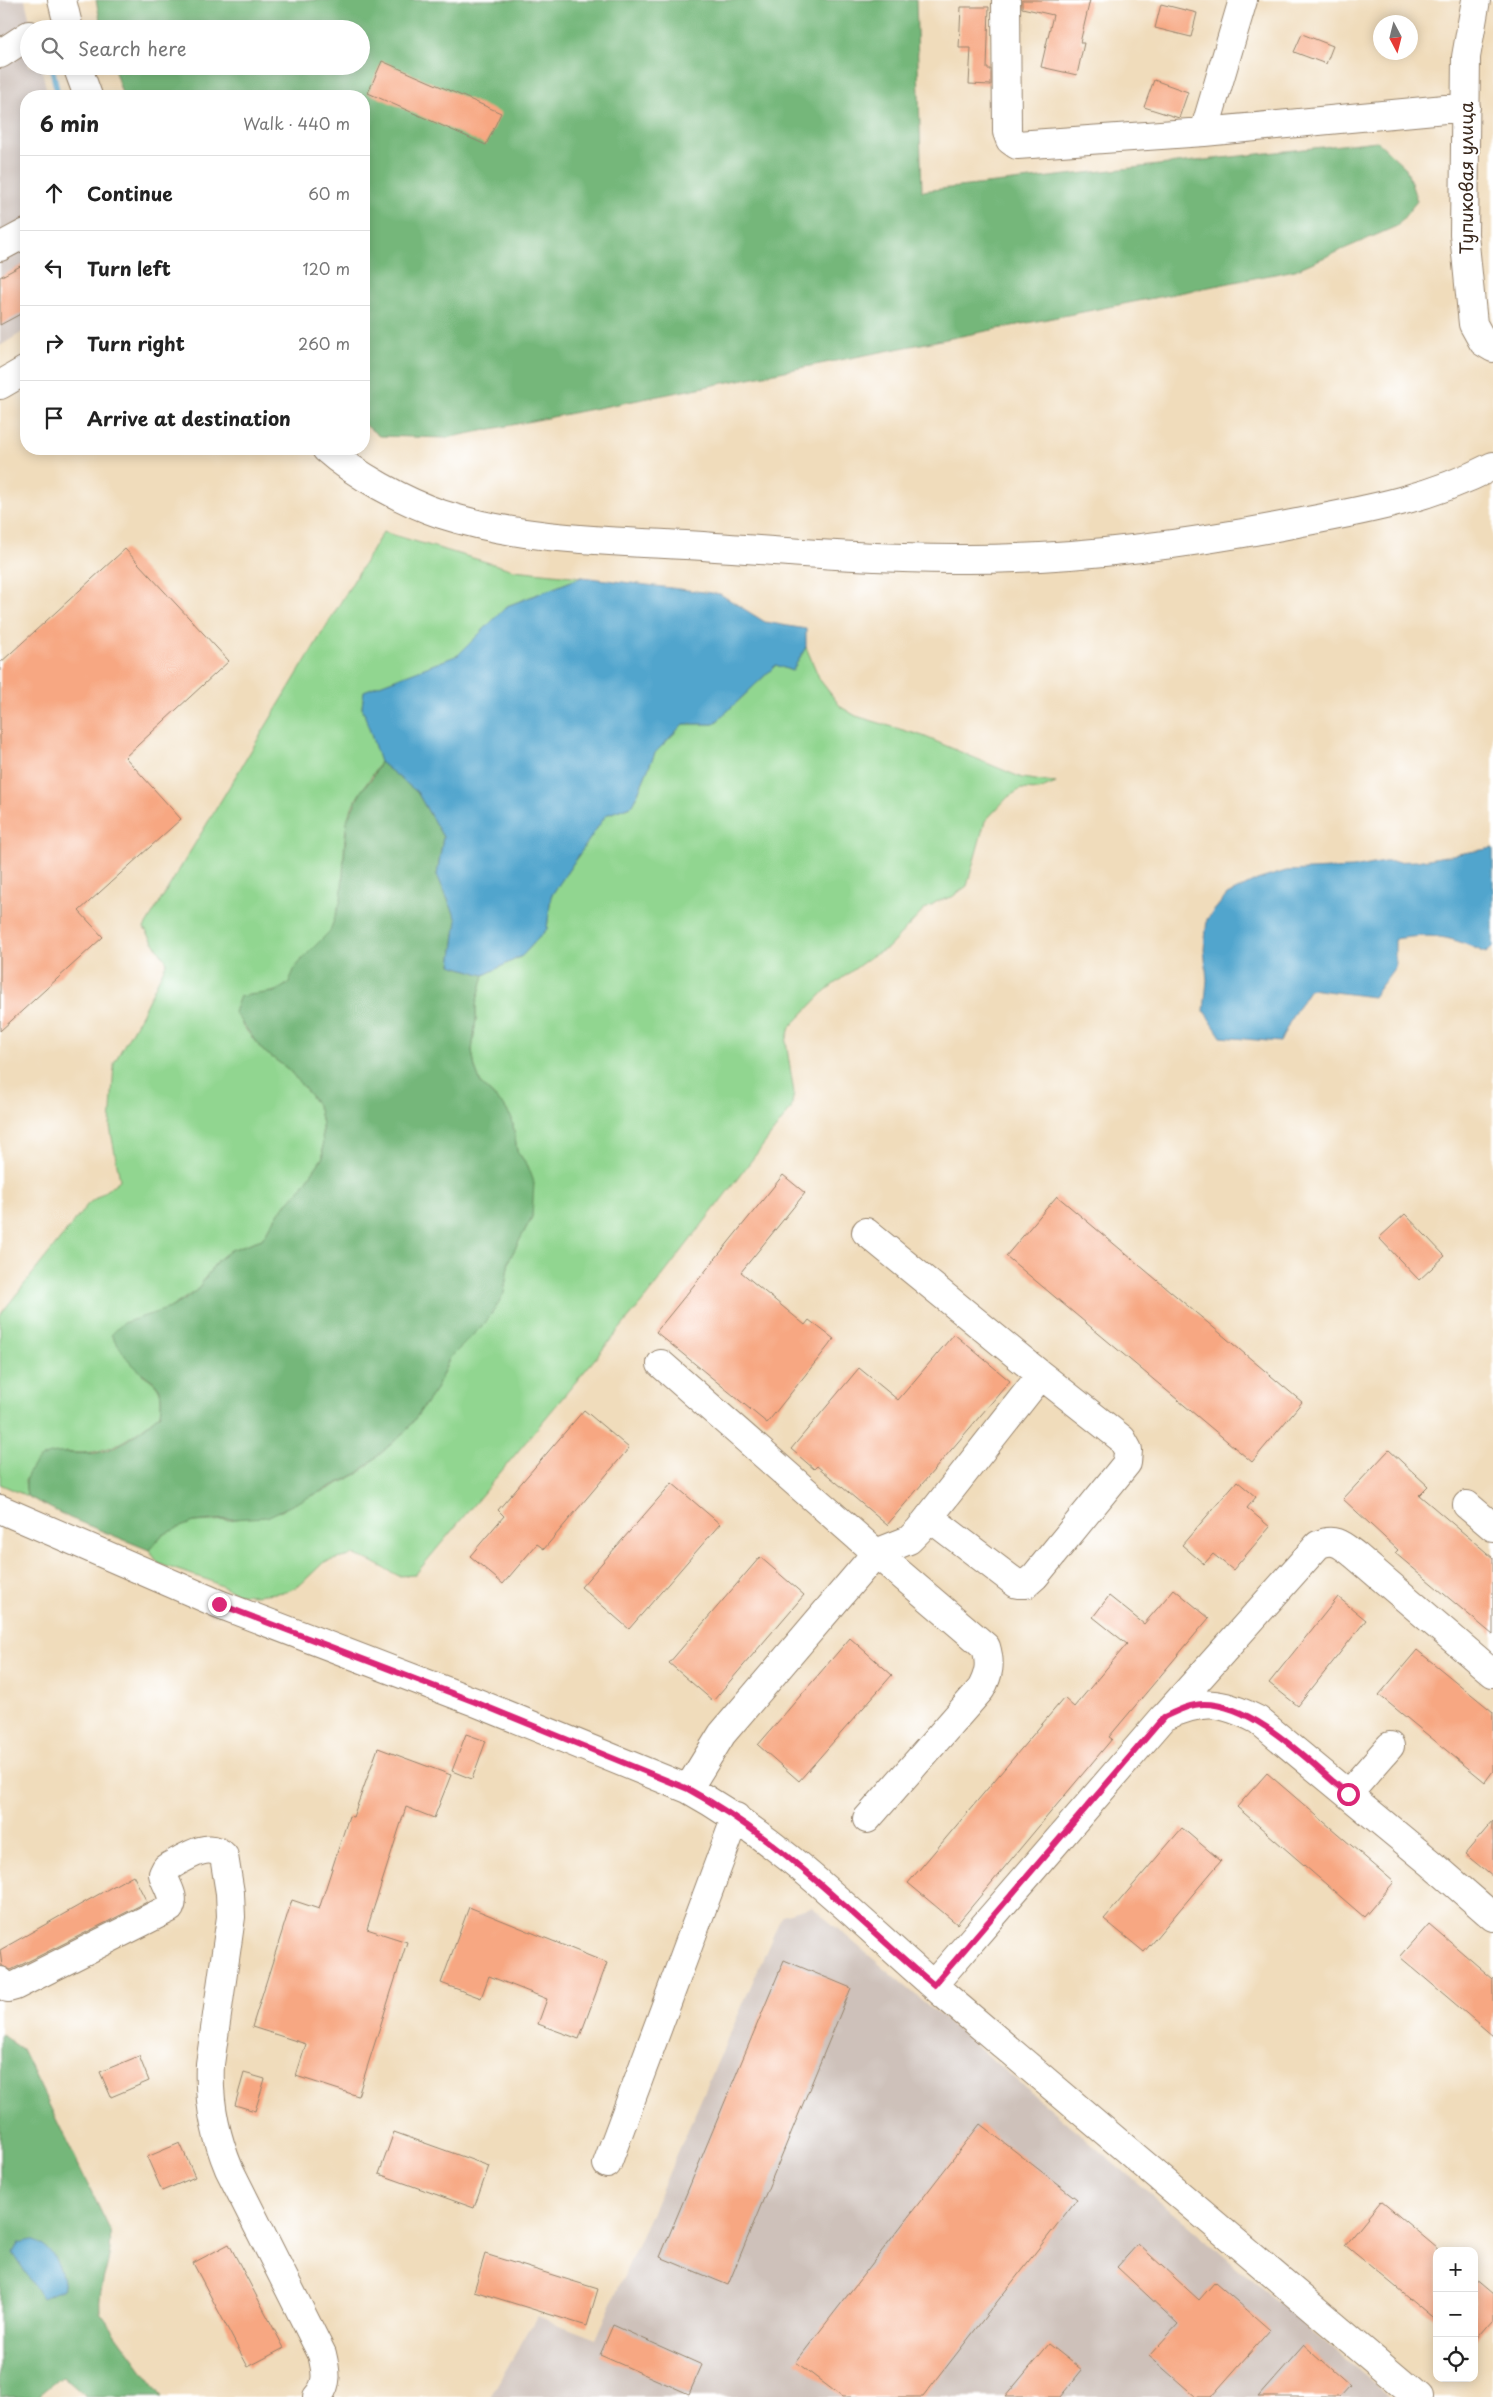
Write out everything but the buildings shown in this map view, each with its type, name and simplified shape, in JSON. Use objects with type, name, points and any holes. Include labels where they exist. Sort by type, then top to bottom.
[{"type":"street","points":[[1006,0],[1007,132],[1010,140],[1017,145],[1204,132],[1466,107]]},
{"type":"street","points":[[1204,132],[1243,0]]},
{"type":"street","name":"Тупиковая улица","points":[[1476,0],[1466,57],[1464,234],[1473,324],[1483,342],[1493,348]]},
{"type":"street","points":[[0,54],[20,42]]},
{"type":"street","points":[[80,75],[86,90]]},
{"type":"street","points":[[0,247],[20,237]]},
{"type":"street","points":[[0,385],[20,373]]},
{"type":"street","points":[[335,455],[380,486],[439,514],[492,527],[571,538],[830,554],[956,559],[1036,557],[1125,550],[1256,531],[1401,503],[1473,477],[1493,466]]},
{"type":"street","points":[[866,1232],[1122,1439],[1128,1450],[1127,1463],[1035,1576],[1026,1584],[1017,1584],[929,1517]]},
{"type":"street","points":[[661,1364],[986,1647],[990,1662],[988,1676],[981,1689],[867,1819]]},
{"type":"street","points":[[688,1789],[722,1734],[876,1553],[909,1540],[1041,1375]]},
{"type":"street","points":[[1467,1506],[1493,1527]]},
{"type":"street","points":[[0,1509],[219,1604],[475,1702],[688,1789],[736,1818],[789,1856],[934,1985],[1418,2397]]},
{"type":"street","points":[[934,1985],[1164,1717],[1318,1545],[1327,1541],[1339,1542],[1493,1674]]},
{"type":"street","points":[[1164,1717],[1185,1707],[1203,1704],[1240,1711],[1258,1720],[1493,1917]]},
{"type":"street","points":[[1348,1794],[1390,1746]]},
{"type":"street","points":[[607,2164],[736,1818]]},
{"type":"street","points":[[0,1981],[8,1988],[15,1986],[170,1908],[173,1903],[172,1894],[163,1874],[166,1868],[204,1849],[213,1849],[224,1856],[230,1893],[231,1917],[210,2064],[211,2110],[218,2142],[229,2169],[322,2354],[326,2379],[324,2389],[317,2397]]},
{"type":"shaded area","points":[[0,0],[25,0],[30,20],[20,20],[20,75],[43,75],[47,90],[20,90],[20,334],[0,346]]},
{"type":"shaded area","points":[[812,1907],[1390,2397],[490,2397],[537,2316],[596,2339],[782,1915]]},
{"type":"green space","points":[[96,0],[916,0],[922,191],[1377,141],[1406,168],[1417,201],[1397,226],[1295,270],[446,438],[379,436],[370,429],[370,90],[121,90],[116,75],[370,75],[370,20],[100,20]]},
{"type":"green space","points":[[383,532],[514,570],[582,577],[507,606],[459,655],[364,691],[362,707],[380,762],[352,806],[349,814],[345,835],[342,892],[336,919],[327,935],[303,958],[292,979],[287,984],[271,992],[240,996],[242,1025],[262,1050],[288,1069],[311,1096],[319,1109],[322,1124],[323,1157],[303,1186],[280,1211],[262,1239],[231,1250],[217,1261],[197,1290],[170,1308],[142,1374],[153,1382],[159,1390],[161,1395],[160,1414],[138,1432],[117,1445],[93,1452],[65,1452],[25,1480],[27,1496],[0,1484],[0,1315],[88,1204],[120,1180],[110,1127],[114,1063],[142,1013],[167,962],[144,928]]},
{"type":"green space","points":[[806,647],[820,680],[841,707],[856,716],[923,736],[1022,778],[1056,783],[1039,790],[1021,789],[1008,797],[985,821],[967,886],[952,897],[936,902],[923,911],[888,948],[872,956],[826,990],[790,1027],[786,1042],[794,1093],[791,1109],[648,1295],[415,1575],[399,1576],[371,1561],[354,1555],[324,1562],[300,1585],[286,1592],[254,1595],[239,1594],[208,1580],[159,1564],[149,1550],[162,1535],[178,1527],[194,1522],[230,1520],[282,1511],[295,1501],[326,1490],[358,1474],[407,1430],[436,1389],[449,1359],[504,1293],[509,1260],[532,1217],[528,1166],[517,1151],[512,1119],[504,1106],[481,1084],[475,1068],[472,1051],[476,1004],[484,975],[522,956],[547,929],[551,896],[606,815],[633,805],[655,753],[683,724],[714,724],[776,665],[792,671]]},
{"type":"green space","points":[[380,762],[417,792],[443,837],[437,875],[457,920],[451,965],[484,975],[476,1004],[472,1051],[475,1068],[481,1084],[504,1106],[512,1119],[517,1151],[528,1166],[534,1182],[532,1217],[509,1260],[504,1293],[495,1309],[485,1323],[449,1359],[436,1389],[407,1430],[357,1474],[267,1517],[194,1522],[162,1535],[149,1550],[70,1518],[27,1496],[26,1484],[28,1474],[39,1460],[47,1455],[55,1453],[101,1452],[117,1446],[160,1414],[161,1394],[159,1388],[129,1361],[111,1335],[123,1323],[170,1308],[184,1300],[197,1290],[217,1261],[231,1250],[262,1239],[280,1211],[303,1186],[323,1157],[322,1124],[319,1109],[311,1096],[288,1069],[262,1050],[234,1012],[240,996],[274,992],[288,984],[295,968],[330,931],[341,900],[347,820],[362,790],[373,777]]},
{"type":"green space","points":[[0,2034],[22,2049],[110,2230],[110,2252],[101,2291],[100,2312],[162,2397],[86,2397],[63,2376],[37,2397],[0,2397]]},
{"type":"water","points":[[582,577],[720,594],[765,622],[806,629],[806,647],[792,671],[776,665],[714,724],[683,724],[655,753],[633,805],[606,815],[551,896],[547,929],[522,956],[484,975],[451,965],[457,920],[437,875],[443,837],[417,792],[380,762],[362,707],[364,691],[458,655],[507,606]]},
{"type":"water","points":[[1493,848],[1493,947],[1486,953],[1442,937],[1421,936],[1395,939],[1395,967],[1373,997],[1310,989],[1293,1015],[1280,1042],[1221,1037],[1204,1011],[1207,980],[1204,949],[1207,919],[1227,895],[1257,880],[1286,871],[1353,868],[1384,862],[1416,861]]},
{"type":"water","points":[[31,2240],[39,2243],[51,2253],[61,2273],[64,2289],[42,2298],[13,2253],[18,2243]]},
{"type":"waterway","points":[[54,75],[57,90]]},
{"type":"route","points":[[219,1604],[475,1702],[688,1789],[720,1806],[789,1856],[934,1985],[1164,1717],[1185,1707],[1203,1704],[1221,1706],[1240,1711],[1258,1720],[1348,1794]]}]
